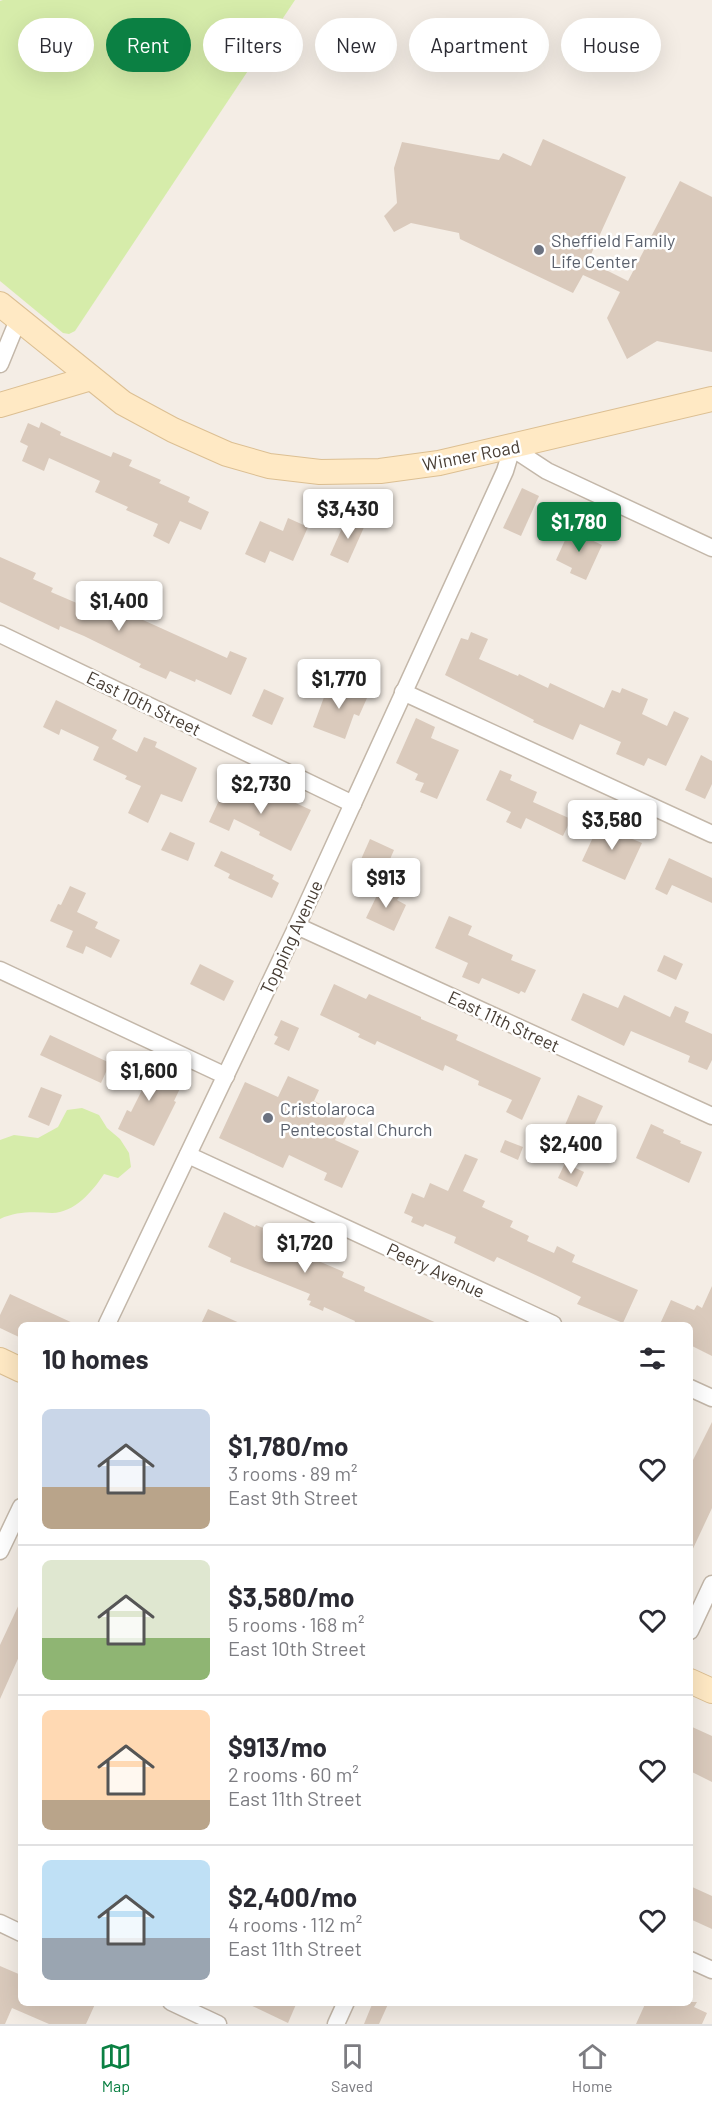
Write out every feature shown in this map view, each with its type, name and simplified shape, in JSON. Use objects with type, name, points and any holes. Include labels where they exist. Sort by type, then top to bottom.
[{"type":"main road","name":"Winner Road","points":[[0,304],[123,403],[173,430],[226,454],[269,466],[320,472],[380,471],[439,463],[512,448],[712,399]]},
{"type":"main road","points":[[0,405],[91,378]]},
{"type":"main road","points":[[0,1360],[18,1369]]},
{"type":"main road","points":[[693,1682],[712,1691]]},
{"type":"street","points":[[0,364],[18,320]]},
{"type":"street","points":[[512,448],[547,471],[712,548]]},
{"type":"street","name":"Topping Avenue","points":[[109,1322],[297,926],[505,471],[512,448]]},
{"type":"street","name":"East 10th Street","points":[[0,634],[353,804]]},
{"type":"street","points":[[403,692],[712,834]]},
{"type":"street","name":"East 11th Street","points":[[297,926],[712,1116]]},
{"type":"street","points":[[0,970],[226,1076]]},
{"type":"street","name":"Peery Avenue","points":[[188,1155],[550,1322]]},
{"type":"street","points":[[693,1389],[712,1398]]},
{"type":"street","points":[[0,1551],[18,1513]]},
{"type":"street","points":[[693,1625],[712,1584]]},
{"type":"street","points":[[0,1923],[18,1932]]},
{"type":"street","points":[[693,1961],[712,1970]]},
{"type":"street","points":[[180,2006],[218,2024]]},
{"type":"street","points":[[336,2024],[344,2006]]},
{"type":"green space","points":[[295,0],[283,18],[203,18],[203,72],[247,72],[75,331],[69,334],[63,333],[0,281],[0,1]]},
{"type":"green space","points":[[82,1108],[99,1115],[107,1128],[120,1139],[129,1153],[131,1167],[118,1178],[104,1174],[89,1194],[68,1209],[52,1213],[19,1213],[0,1219],[0,1140],[14,1135],[38,1138],[58,1127],[67,1110]]},
{"type":"building","name":"Sheffield Family Life Center","points":[[543,139],[626,177],[588,261],[628,281],[680,181],[712,197],[712,352],[657,341],[627,359],[607,318],[620,292],[583,275],[573,293],[460,239],[459,233],[411,223],[394,232],[384,216],[397,203],[394,168],[402,142],[499,160],[503,153],[531,166]]},
{"type":"building","points":[[41,422],[61,432],[60,435],[111,457],[113,452],[132,460],[129,466],[161,480],[159,483],[190,497],[188,502],[209,512],[201,530],[180,521],[169,544],[153,536],[158,524],[126,510],[128,507],[95,492],[100,481],[49,458],[44,471],[22,461],[28,446],[20,442],[28,423],[39,428]]},
{"type":"building","points":[[522,488],[539,496],[521,536],[503,528]]},
{"type":"building","points":[[347,517],[365,525],[348,563],[330,555]]},
{"type":"building","points":[[288,518],[308,527],[293,561],[270,551],[265,563],[245,554],[260,521],[283,531]]},
{"type":"building","points":[[572,525],[585,531],[583,536],[602,545],[586,580],[570,573],[572,568],[556,560]]},
{"type":"building","points":[[0,557],[36,573],[33,579],[53,588],[51,592],[79,604],[81,599],[122,616],[126,608],[145,616],[143,620],[227,658],[230,651],[247,658],[231,695],[196,679],[195,682],[170,671],[166,679],[139,667],[141,664],[84,636],[60,626],[59,630],[0,602]]},
{"type":"building","points":[[471,632],[488,639],[479,659],[548,688],[550,683],[604,708],[612,690],[620,693],[622,688],[648,699],[642,714],[667,726],[674,711],[689,718],[666,766],[648,758],[644,766],[616,754],[621,742],[580,724],[573,740],[533,722],[534,720],[445,675],[461,638],[468,640]]},
{"type":"building","points":[[330,681],[367,698],[359,716],[354,714],[345,739],[313,727]]},
{"type":"building","points":[[264,689],[284,698],[272,725],[252,716]]},
{"type":"building","points":[[56,700],[117,730],[112,739],[137,752],[144,737],[157,742],[155,747],[197,768],[182,802],[161,794],[148,823],[128,813],[141,786],[125,779],[127,776],[93,760],[99,747],[61,729],[59,735],[43,727]]},
{"type":"building","points":[[416,718],[435,727],[431,738],[459,750],[437,799],[420,792],[424,783],[415,780],[418,774],[396,763]]},
{"type":"building","points":[[701,755],[712,761],[712,784],[705,799],[685,790]]},
{"type":"building","points":[[500,770],[512,775],[510,780],[537,792],[533,802],[571,819],[563,836],[526,818],[521,829],[506,822],[511,812],[486,800]]},
{"type":"building","points":[[227,783],[269,801],[271,797],[276,799],[278,795],[311,810],[291,851],[234,819],[229,831],[209,822]]},
{"type":"building","points":[[601,820],[615,827],[613,831],[642,843],[625,880],[582,861]]},
{"type":"building","points":[[170,832],[195,843],[188,861],[161,850]]},
{"type":"building","points":[[370,839],[394,850],[379,884],[355,873]]},
{"type":"building","points":[[221,851],[274,875],[272,879],[279,883],[272,898],[228,878],[230,874],[214,866]]},
{"type":"building","points":[[669,858],[712,878],[712,903],[672,885],[667,895],[655,889]]},
{"type":"building","points":[[70,886],[86,893],[77,912],[98,922],[95,928],[120,940],[111,958],[86,946],[83,954],[66,947],[73,931],[50,921]]},
{"type":"building","points":[[381,887],[400,896],[397,900],[406,905],[394,931],[366,918]]},
{"type":"building","points":[[449,916],[472,926],[468,935],[513,955],[511,960],[536,970],[525,993],[521,991],[519,994],[482,978],[479,984],[462,977],[468,963],[435,948]]},
{"type":"building","points":[[664,955],[683,964],[676,980],[657,971]]},
{"type":"building","points":[[200,964],[234,981],[224,1001],[190,984]]},
{"type":"building","points":[[334,984],[366,999],[369,994],[421,1017],[458,1035],[456,1040],[541,1078],[522,1120],[506,1112],[512,1100],[478,1085],[479,1081],[445,1065],[443,1071],[377,1041],[375,1045],[358,1037],[360,1034],[320,1015]]},
{"type":"building","points":[[583,993],[618,1008],[624,995],[670,1017],[675,1006],[689,1012],[685,1022],[712,1034],[712,1060],[707,1070],[688,1062],[690,1056],[631,1031],[624,1046],[571,1020]]},
{"type":"building","points":[[281,1020],[299,1028],[289,1051],[274,1044],[278,1037],[274,1035]]},
{"type":"building","points":[[50,1035],[110,1063],[101,1083],[40,1055]]},
{"type":"building","points":[[118,1060],[153,1076],[157,1068],[184,1080],[174,1101],[176,1102],[154,1146],[118,1129],[127,1110],[131,1112],[143,1088],[112,1074]]},
{"type":"building","name":"Cristolaroca Pentecostal Church","points":[[288,1076],[319,1090],[314,1101],[347,1116],[335,1140],[359,1151],[342,1188],[324,1180],[327,1173],[289,1155],[283,1168],[219,1138],[245,1082],[278,1097]]},
{"type":"building","points":[[41,1087],[62,1095],[49,1126],[28,1117]]},
{"type":"building","points":[[578,1095],[603,1106],[586,1143],[562,1132]]},
{"type":"building","points":[[651,1124],[664,1130],[663,1133],[681,1141],[680,1143],[702,1152],[689,1183],[636,1158]]},
{"type":"building","points":[[505,1140],[523,1147],[518,1160],[500,1152]]},
{"type":"building","points":[[465,1154],[478,1159],[463,1191],[485,1201],[482,1207],[513,1221],[510,1227],[529,1236],[527,1241],[554,1253],[557,1246],[575,1255],[572,1262],[638,1290],[623,1322],[577,1304],[581,1297],[497,1257],[494,1262],[454,1243],[456,1237],[425,1224],[423,1227],[411,1222],[413,1217],[404,1213],[412,1193],[424,1198],[430,1183],[448,1191]]},
{"type":"building","points":[[565,1163],[584,1172],[577,1187],[558,1178]]},
{"type":"building","points":[[224,1212],[319,1254],[316,1260],[344,1272],[342,1277],[365,1287],[364,1291],[434,1322],[355,1322],[324,1307],[323,1311],[309,1305],[311,1301],[307,1300],[310,1294],[230,1262],[231,1258],[208,1247]]},
{"type":"building","points":[[712,1286],[712,1356],[693,1346],[693,1322],[661,1322],[671,1300],[694,1310],[697,1305],[702,1308]]},
{"type":"building","points":[[10,1294],[71,1322],[18,1322],[18,1337],[0,1328],[0,1315]]},
{"type":"building","points":[[208,1309],[237,1322],[202,1322]]},
{"type":"building","points":[[712,1422],[712,1508],[693,1549],[693,1460]]},
{"type":"building","points":[[18,1606],[18,1659],[0,1699],[0,1645]]},
{"type":"building","points":[[693,1727],[712,1736],[712,1782],[693,1772]]},
{"type":"building","points":[[693,1887],[712,1896],[712,1929],[693,1920]]},
{"type":"building","points":[[0,1966],[18,1974],[18,2006],[94,2006],[86,2024],[49,2024],[12,2008],[5,2024],[0,2024]]},
{"type":"building","points":[[693,2002],[697,2002],[694,2007],[707,2013],[702,2024],[636,2024],[644,2006],[693,2006]]},
{"type":"building","points":[[252,2006],[295,2006],[288,2023]]},
{"type":"building","points":[[371,2006],[387,2006],[379,2024],[364,2024]]},
{"type":"place","name":"Sheffield Family Life Center","points":[[539,250]]},
{"type":"place","name":"Cristolaroca Pentecostal Church","points":[[268,1118]]}]
